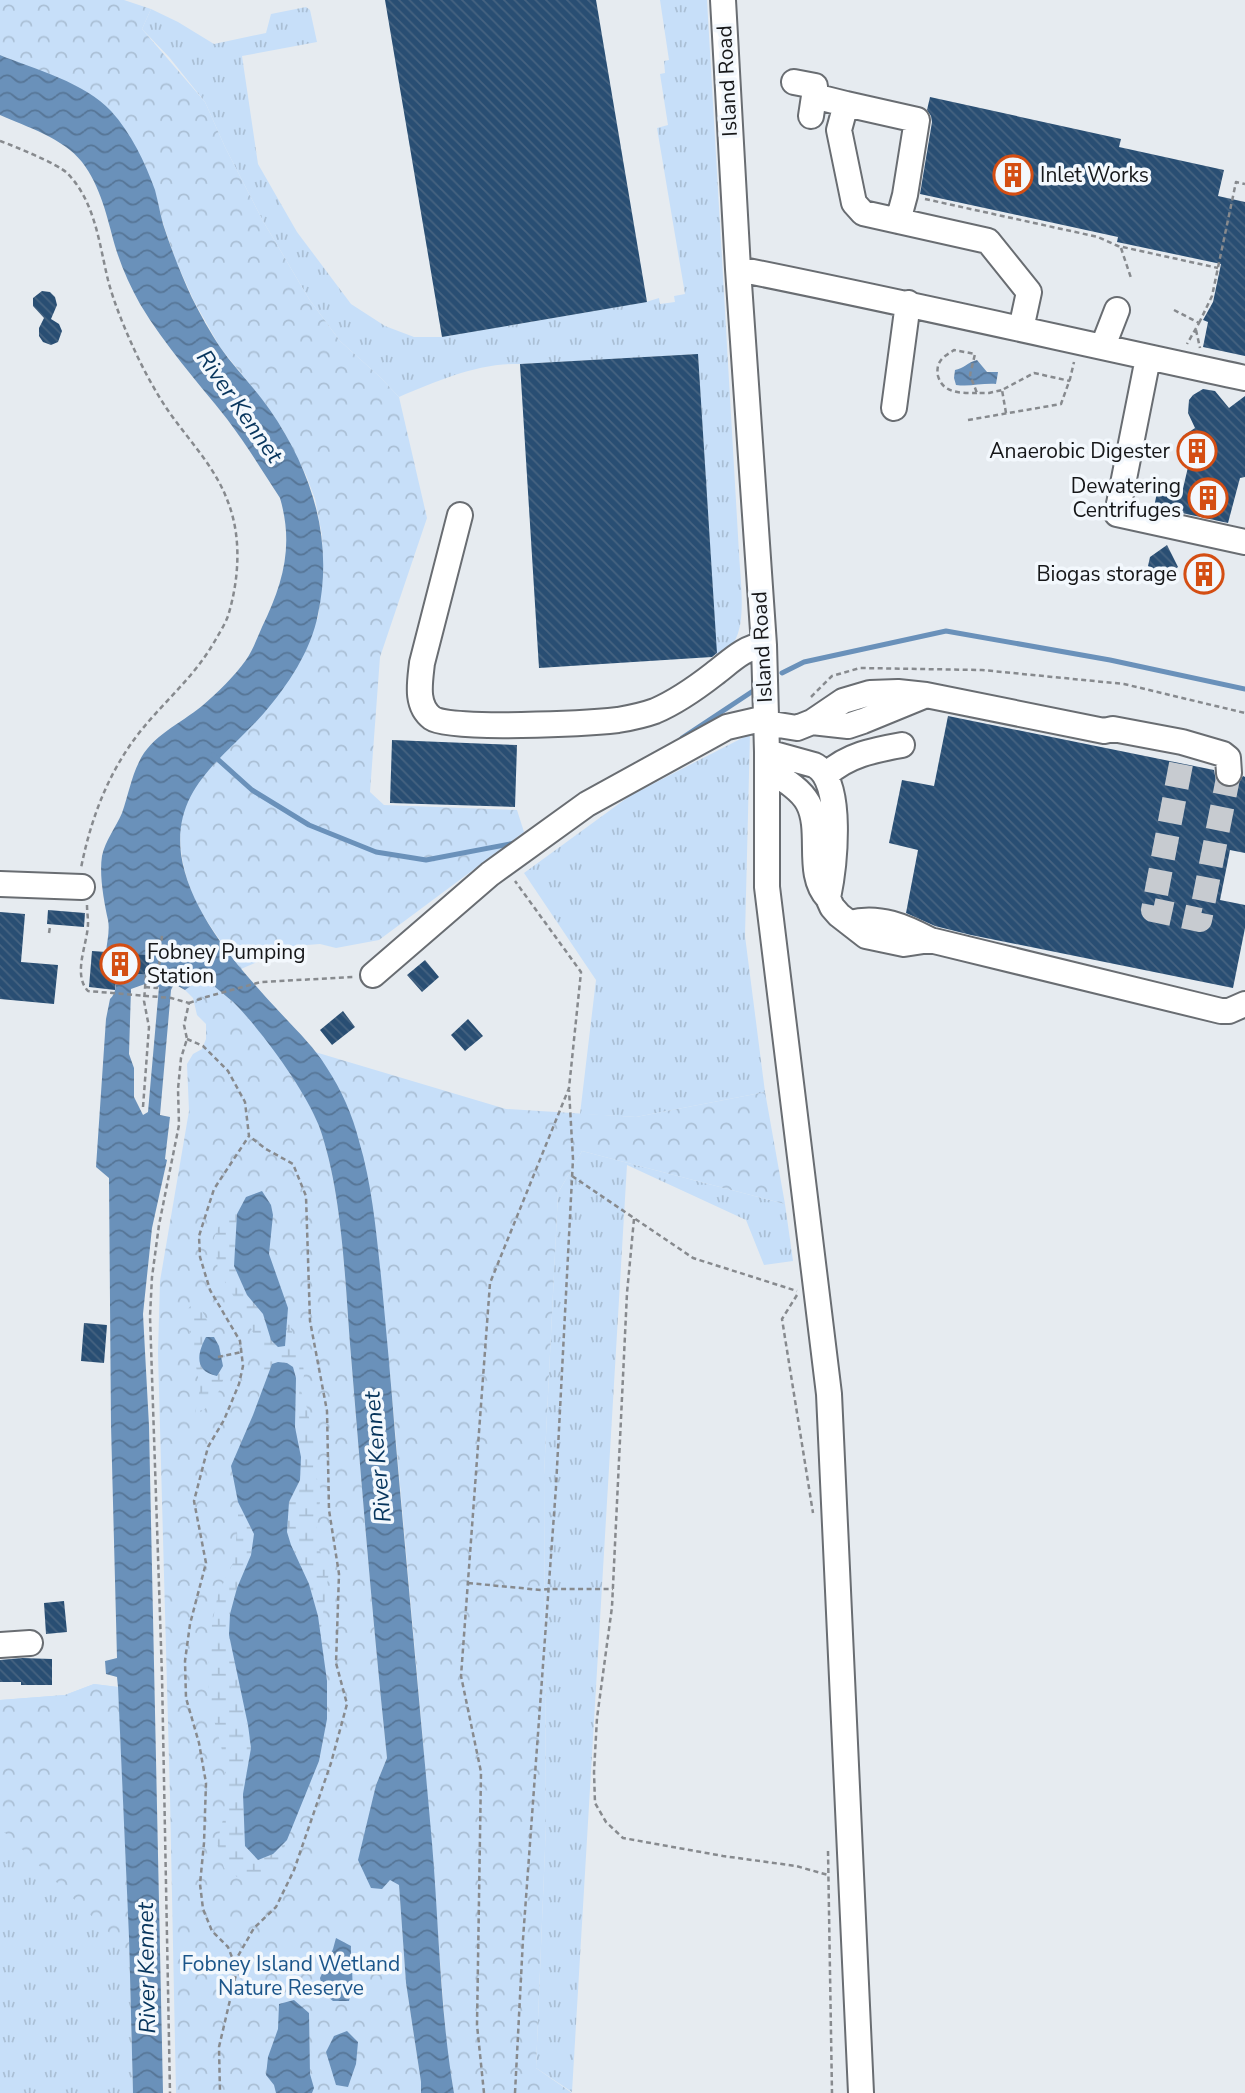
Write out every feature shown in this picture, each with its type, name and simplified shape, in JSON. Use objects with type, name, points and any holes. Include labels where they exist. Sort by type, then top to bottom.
[{"type":"street","name":"Island Road","points":[[373,975],[503,865],[587,804],[727,727],[766,721],[764,645],[723,0]]},
{"type":"street","points":[[806,98],[917,120],[898,221]]},
{"type":"street","points":[[846,104],[839,131],[855,203],[863,213],[988,241],[1028,292],[1021,329]]},
{"type":"street","points":[[738,269],[908,303],[1245,378]]},
{"type":"street","points":[[894,408],[908,303]]},
{"type":"street","points":[[1103,346],[1117,310]]},
{"type":"street","points":[[1160,360],[1117,514],[1245,542]]},
{"type":"street","points":[[460,515],[422,663],[419,693],[425,710],[440,723],[516,725],[598,722],[638,716],[655,711],[687,693],[750,647],[764,645]]},
{"type":"street","points":[[861,2093],[829,1394],[766,887],[766,721],[797,728],[809,713],[870,692],[926,695],[1104,731],[1113,729],[1159,738],[1223,754],[1230,763],[1229,773]]},
{"type":"street","points":[[1104,731],[1111,739],[1174,752],[1181,764]]},
{"type":"street","points":[[826,775],[856,756],[902,745]]},
{"type":"street","points":[[767,760],[814,765],[826,775],[832,789],[834,810],[834,872],[828,898]]},
{"type":"street","points":[[767,760],[808,803],[813,821],[817,874],[822,891],[832,906],[850,923],[868,920],[901,925],[936,937],[1172,987],[1221,1011],[1230,1011],[1245,1004]]},
{"type":"street","points":[[0,884],[82,887]]},
{"type":"street","points":[[0,1644],[30,1643]]},
{"type":"path","points":[[0,141],[65,170],[79,189],[95,223],[108,280],[135,351],[167,409],[209,463],[229,502],[236,532],[239,572],[228,618],[207,655],[141,732],[117,765],[100,800],[80,870],[88,924],[84,945],[83,984],[89,991],[171,998],[189,1003],[261,982],[373,975]]},
{"type":"path","points":[[1160,360],[1186,347],[1199,323],[1212,296],[1236,182],[1245,184]]},
{"type":"path","points":[[905,195],[1098,237],[1120,247],[1218,268]]},
{"type":"path","points":[[1120,247],[1131,278]]},
{"type":"path","points":[[1174,310],[1199,323]]},
{"type":"path","points":[[977,393],[970,375],[975,354],[954,350],[940,360],[937,370],[940,381],[957,393],[977,393],[989,393],[1002,390],[1034,373],[1070,381]]},
{"type":"path","points":[[968,420],[1061,404],[1070,381],[1074,359]]},
{"type":"path","points":[[1002,390],[1006,413]]},
{"type":"path","points":[[809,713],[832,676],[860,668],[982,670],[1124,684],[1245,713]]},
{"type":"path","points":[[503,865],[581,972],[569,1088],[572,1176],[515,2093]]},
{"type":"path","points":[[49,933],[50,926]]},
{"type":"path","points":[[145,986],[157,988],[162,935]]},
{"type":"path","points":[[143,1107],[149,1027],[144,996],[146,975]]},
{"type":"path","points":[[170,2093],[161,1648],[150,1316],[159,1225],[178,1125],[178,1089],[181,1058],[187,1039],[184,1025],[189,1003]]},
{"type":"path","points":[[187,1039],[203,1046],[228,1071],[245,1102],[249,1136],[214,1189],[199,1236],[200,1257],[210,1290],[240,1341],[243,1366],[239,1384],[224,1420],[208,1447],[194,1501],[206,1563],[190,1624],[185,1661],[186,1698],[199,1743],[206,1783],[200,1884],[203,1909],[212,1931],[228,1947],[237,1970],[219,2047],[220,2093]]},
{"type":"path","points":[[484,2093],[477,2025],[481,1772],[461,1676],[490,1283],[569,1088]]},
{"type":"path","points":[[234,1963],[254,1928],[276,1907],[294,1870],[331,1763],[347,1704],[336,1663],[339,1574],[329,1510],[327,1411],[310,1321],[306,1196],[293,1164],[249,1136]]},
{"type":"path","points":[[572,1176],[693,1258],[799,1292],[782,1319],[812,1512]]},
{"type":"path","points":[[634,1219],[625,1319],[613,1589],[597,1718],[595,1803],[606,1822],[623,1838],[796,1866],[828,1875]]},
{"type":"path","points":[[218,1357],[242,1352]]},
{"type":"path","points":[[468,1583],[541,1590],[613,1589]]},
{"type":"path","points":[[828,1847],[832,2093]]},
{"type":"green space","points":[[0,0],[124,0],[151,9],[142,29],[205,102],[263,221],[309,299],[340,341],[399,397],[427,518],[380,657],[370,792],[384,805],[517,810],[524,832],[379,940],[336,948],[320,944],[294,946],[241,969],[204,916],[190,888],[180,838],[181,822],[191,792],[226,751],[318,618],[323,575],[322,535],[315,499],[283,430],[220,347],[194,301],[176,261],[144,164],[129,135],[74,85],[0,55]]},
{"type":"green space","points":[[660,0],[707,0],[742,599],[738,633],[732,644],[717,657],[698,354],[488,366],[458,374],[399,397],[340,341],[309,299],[263,221],[205,102],[169,57],[142,29],[151,9],[214,44],[266,33],[271,14],[306,7],[310,10],[317,42],[242,56],[258,164],[297,232],[351,304],[385,326],[414,337],[442,337],[659,298],[660,304],[675,302],[674,296],[685,294],[657,128],[668,125],[660,74],[665,73],[664,61],[669,60]]},
{"type":"green space","points":[[750,734],[745,936],[765,1092],[636,1117],[580,1114],[596,980],[524,873],[631,795]]},
{"type":"green space","name":"Fobney Island Wetland Nature Reserve","points":[[205,975],[214,980],[215,987],[250,1020],[273,1048],[305,1096],[319,1126],[333,1180],[342,1240],[387,1758],[376,1785],[359,1860],[399,1884],[406,1983],[421,2093],[176,2093],[158,1353],[160,1281],[189,1111],[187,1064],[193,1054],[202,1049],[206,1039],[206,1024],[197,1015],[193,998],[185,990]]},
{"type":"green space","points":[[315,1052],[506,1109],[636,1117],[765,1092],[785,1204],[582,1151],[558,1193],[544,1475],[546,1824],[536,2068],[572,2093],[454,2093],[447,2051],[390,1373]]},
{"type":"green space","points":[[582,1151],[785,1204],[793,1261],[764,1265],[746,1220],[627,1165],[572,2092],[536,2068],[546,1824],[544,1475],[558,1193]]},
{"type":"green space","points":[[246,1197],[237,1214],[234,1265],[236,1272],[263,1314],[271,1339],[287,1337],[288,1319],[303,1362],[304,1376],[300,1388],[316,1452],[313,1469],[322,1492],[315,1541],[329,1571],[320,1635],[309,1584],[287,1532],[289,1502],[300,1480],[301,1457],[295,1427],[296,1378],[293,1367],[278,1362],[259,1399],[264,1355],[218,1270],[214,1238],[224,1213]]},
{"type":"green space","points":[[191,1305],[200,1306],[223,1348],[226,1366],[220,1390],[205,1409],[195,1414],[200,1388],[186,1312]]},
{"type":"green space","points":[[238,1502],[254,1534],[251,1555],[230,1613],[251,1748],[243,1794],[273,1854],[287,1840],[276,1870],[261,1879],[243,1881],[224,1868],[217,1843],[229,1796],[221,1745],[208,1699],[209,1639],[218,1594],[234,1561]]},
{"type":"green space","points":[[94,1684],[118,1687],[133,2093],[0,2093],[0,1700],[65,1695]]},
{"type":"green space","points":[[94,1684],[118,1687],[130,1953],[0,1828],[0,1700],[65,1695]]},
{"type":"water","name":"River Kennet","points":[[0,55],[88,92],[111,111],[131,138],[147,169],[169,243],[195,304],[220,347],[285,433],[308,482],[316,507],[323,559],[322,586],[315,628],[310,641],[290,679],[273,702],[218,759],[193,791],[181,830],[181,854],[186,875],[204,917],[245,974],[309,1044],[332,1076],[353,1122],[367,1174],[383,1296],[432,1843],[443,2000],[454,2093],[421,2093],[406,1983],[399,1885],[390,1880],[382,1889],[371,1888],[358,1860],[376,1785],[387,1758],[345,1270],[338,1209],[327,1152],[313,1112],[272,1048],[233,1002],[215,987],[214,979],[205,976],[185,990],[173,986],[171,990],[160,1115],[170,1117],[167,1160],[152,1228],[143,1314],[149,1426],[163,2093],[133,2093],[118,1687],[117,1677],[106,1674],[105,1661],[117,1658],[111,1425],[109,1178],[96,1167],[106,1019],[110,999],[115,990],[117,972],[148,975],[149,955],[106,952],[109,924],[102,888],[101,863],[144,753],[158,738],[219,690],[251,652],[281,580],[286,532],[280,498],[234,429],[171,349],[140,304],[120,261],[99,192],[89,172],[65,146],[0,115]],"holes":[[[145,984],[159,987],[148,1112],[143,1115],[134,1097],[134,1068],[129,1054],[131,989]]]},
{"type":"water","points":[[977,360],[987,372],[998,372],[996,384],[956,385],[955,370]]},
{"type":"water","points":[[262,1191],[271,1205],[273,1215],[269,1254],[288,1308],[285,1346],[278,1347],[271,1340],[263,1314],[247,1295],[234,1266],[237,1214],[246,1197]]},
{"type":"water","points":[[206,1337],[214,1337],[219,1346],[223,1366],[217,1376],[204,1370],[199,1361]]},
{"type":"water","points":[[278,1362],[293,1367],[296,1378],[295,1427],[301,1457],[300,1480],[289,1502],[287,1532],[309,1584],[318,1616],[327,1681],[327,1719],[319,1761],[287,1840],[273,1854],[258,1860],[245,1846],[243,1794],[251,1748],[229,1635],[230,1614],[237,1588],[251,1555],[254,1534],[238,1502],[231,1466],[272,1364]]},
{"type":"water","points":[[336,1938],[351,1946],[352,1980],[349,2001],[333,2001],[323,1993],[320,1978]]},
{"type":"water","points":[[294,2000],[309,2013],[310,2074],[314,2088],[312,2093],[276,2093],[274,2085],[266,2075],[268,2057],[278,2029],[279,2004]]},
{"type":"water","points":[[347,2031],[358,2042],[356,2064],[348,2087],[336,2085],[326,2052],[334,2036]]},
{"type":"building","points":[[385,0],[596,0],[647,302],[442,337]]},
{"type":"building","points":[[930,97],[1121,139],[1119,147],[1224,170],[1218,196],[1245,202],[1245,356],[1203,347],[1208,322],[1203,320],[1213,302],[1221,264],[1117,242],[1118,237],[920,194],[932,122],[927,110]]},
{"type":"building","points":[[42,291],[50,292],[55,297],[57,305],[51,319],[59,324],[62,331],[58,342],[51,345],[43,342],[39,336],[39,328],[44,318],[33,306],[33,298]]},
{"type":"building","points":[[698,354],[717,653],[712,657],[539,668],[520,364]]},
{"type":"building","points":[[1203,389],[1215,391],[1229,408],[1245,396],[1245,477],[1240,478],[1228,523],[1154,507],[1158,488],[1182,493],[1188,467],[1181,460],[1178,448],[1183,436],[1195,428],[1188,413],[1189,400]]},
{"type":"building","name":"Biogas storage","points":[[1167,545],[1178,567],[1165,577],[1156,576],[1148,566],[1150,557]]},
{"type":"building","name":"Biogas storage","points":[[1209,554],[1217,569],[1217,577],[1211,584],[1198,585],[1189,570]]},
{"type":"building","points":[[948,716],[1214,770],[1216,781],[1223,787],[1237,786],[1243,776],[1245,777],[1245,853],[1230,850],[1220,900],[1245,905],[1245,928],[1233,988],[971,935],[935,926],[906,913],[918,850],[889,843],[902,780],[934,786]]},
{"type":"building","points":[[392,740],[517,745],[515,807],[390,803]]},
{"type":"building","points":[[48,910],[85,913],[84,927],[47,924]]},
{"type":"building","points":[[0,912],[25,914],[21,962],[58,965],[54,1004],[0,999]]},
{"type":"building","name":"Fobney Pumping Station","points":[[92,951],[150,955],[148,975],[117,972],[115,990],[89,987]]},
{"type":"building","points":[[425,960],[439,977],[422,992],[407,975]]},
{"type":"building","points":[[343,1011],[355,1027],[332,1045],[320,1030]]},
{"type":"building","points":[[468,1019],[483,1036],[465,1051],[451,1035]]},
{"type":"building","points":[[84,1323],[107,1325],[104,1363],[81,1361]]},
{"type":"building","points":[[64,1601],[67,1632],[46,1634],[44,1603]]},
{"type":"building","points":[[52,1659],[52,1685],[0,1682],[0,1660]]},
{"type":"waterway","points":[[782,673],[804,662],[946,631],[1110,660],[1245,689]]},
{"type":"waterway","points":[[682,738],[753,691]]},
{"type":"waterway","points":[[213,755],[252,790],[309,825],[376,852],[426,860],[515,843]]},
{"type":"tunnel","points":[[1181,764],[1153,910],[1200,920],[1229,773]]},
{"type":"place","name":"Inlet Works","points":[[1013,175]]},
{"type":"place","name":"Anaerobic Digester","points":[[1197,451]]},
{"type":"place","name":"Dewatering Centrifuges","points":[[1208,498]]},
{"type":"place","name":"Biogas storage","points":[[1204,574]]},
{"type":"place","name":"Fobney Pumping Station","points":[[120,964]]}]
